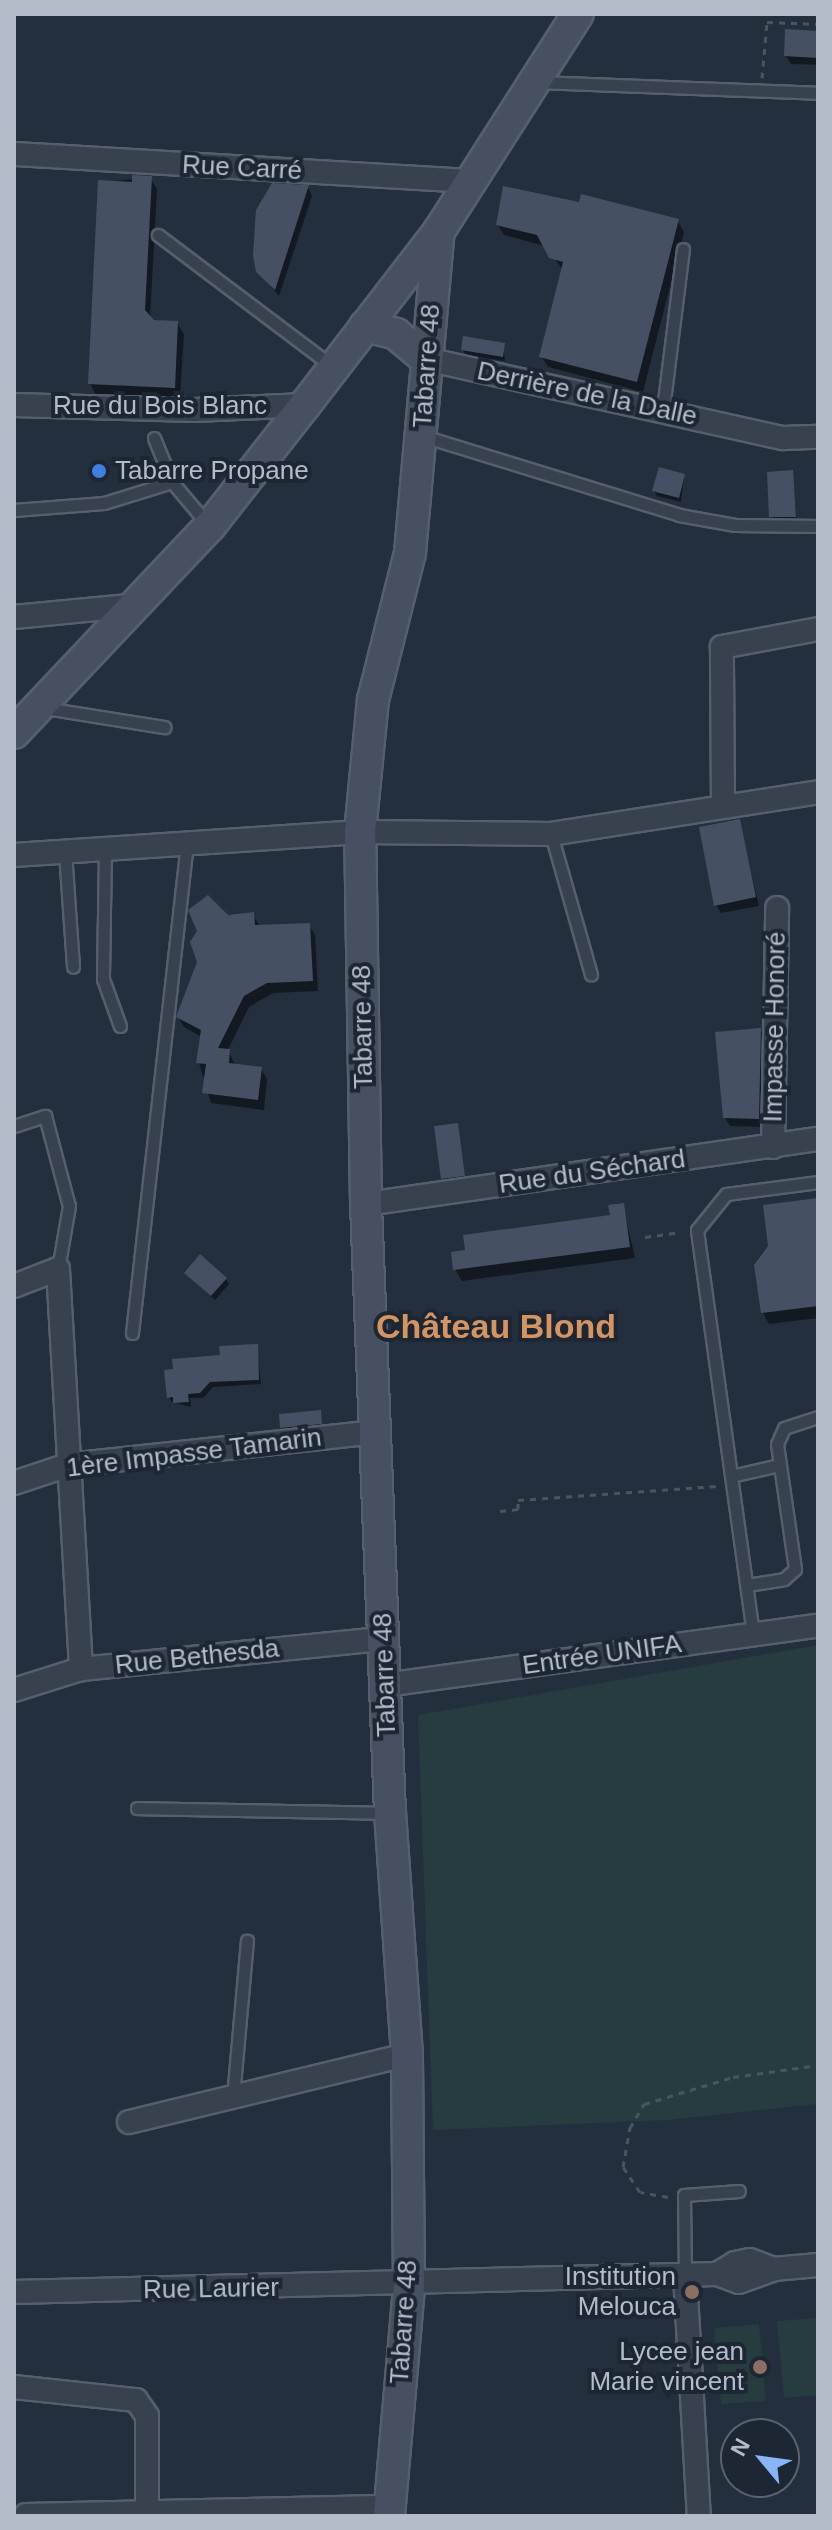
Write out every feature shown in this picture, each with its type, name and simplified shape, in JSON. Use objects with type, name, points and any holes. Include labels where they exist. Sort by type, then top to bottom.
[{"type":"street","points":[[14,733],[139,605],[210,526],[305,405],[439,231],[578,14]]},
{"type":"street","name":"Rue Carré","points":[[14,154],[470,181]]},
{"type":"street","name":"Tabarre 48","points":[[389,2512],[409,2286],[407,2055],[390,1813],[366,1204],[360,832],[373,700],[410,553],[439,231]]},
{"type":"street","name":"Derrière de la Dalle","points":[[365,326],[396,334],[426,359],[783,438],[818,437]]},
{"type":"street","name":"Rue du Bois Blanc","points":[[14,405],[195,410],[305,405]]},
{"type":"street","points":[[14,617],[139,605]]},
{"type":"street","points":[[723,806],[722,647],[818,629]]},
{"type":"street","points":[[14,855],[360,832],[551,834],[818,792]]},
{"type":"street","name":"Impasse Honoré","points":[[773,1147],[777,908]]},
{"type":"street","name":"Rue du Séchard","points":[[366,1204],[818,1139]]},
{"type":"street","points":[[14,1286],[58,1269],[81,1669]]},
{"type":"street","name":"1ère Impasse Tamarin","points":[[14,1483],[68,1465],[376,1432]]},
{"type":"street","name":"Entrée UNIFA","points":[[385,1685],[818,1626]]},
{"type":"street","name":"Rue Bethesda","points":[[14,1690],[81,1669],[384,1639]]},
{"type":"street","points":[[129,2122],[407,2055]]},
{"type":"street","name":"Rue Laurier","points":[[14,2292],[409,2286],[717,2274],[739,2282],[774,2269],[818,2265]]},
{"type":"street","points":[[685,2276],[699,2516]]},
{"type":"street","points":[[14,2387],[136,2400],[147,2416],[147,2516]]},
{"type":"street","points":[[26,2515],[389,2512]]},
{"type":"lane","points":[[536,82],[818,93]]},
{"type":"lane","points":[[158,235],[334,367]]},
{"type":"lane","points":[[663,409],[683,249]]},
{"type":"lane","points":[[422,436],[679,515],[735,525],[818,526]]},
{"type":"lane","points":[[154,438],[172,482],[210,526]]},
{"type":"lane","points":[[14,510],[104,503],[172,482]]},
{"type":"lane","points":[[41,707],[164,727]]},
{"type":"lane","points":[[551,834],[591,974]]},
{"type":"lane","points":[[132,1333],[187,842]]},
{"type":"lane","points":[[105,849],[103,979],[120,1026]]},
{"type":"lane","points":[[65,852],[73,967]]},
{"type":"lane","points":[[14,1126],[45,1116],[69,1206],[58,1269]]},
{"type":"lane","points":[[753,1634],[697,1230],[726,1194],[818,1182]]},
{"type":"lane","points":[[747,1585],[784,1579],[795,1569],[777,1444],[784,1428],[818,1417]]},
{"type":"lane","points":[[732,1480],[779,1465]]},
{"type":"lane","points":[[137,1808],[390,1813]]},
{"type":"lane","points":[[233,2098],[247,1941]]},
{"type":"lane","points":[[685,2276],[684,2195],[739,2191]]},
{"type":"path","points":[[761,90],[767,22],[818,24]]},
{"type":"path","points":[[645,1237],[697,1230]]},
{"type":"path","points":[[500,1511],[518,1509],[518,1500],[732,1480]]},
{"type":"path","points":[[684,2195],[657,2198],[629,2183],[623,2167],[630,2128],[644,2104],[733,2077],[818,2065]]},
{"type":"green space","points":[[818,1645],[818,2104],[668,2120],[433,2130],[418,1715]]},
{"type":"green space","points":[[818,2318],[818,2395],[784,2398],[777,2321]]},
{"type":"green space","points":[[759,2324],[766,2401],[721,2404],[714,2328]]},
{"type":"building","points":[[785,29],[818,31],[818,58],[784,56]]},
{"type":"building","points":[[132,175],[152,176],[145,310],[154,320],[178,321],[175,388],[88,384],[98,180],[132,182]]},
{"type":"building","points":[[272,183],[309,185],[275,290],[256,272],[253,255],[256,210]]},
{"type":"building","points":[[503,186],[579,202],[581,194],[679,219],[637,382],[539,357],[563,262],[549,258],[537,235],[496,225]]},
{"type":"building","points":[[463,336],[505,343],[503,357],[461,350]]},
{"type":"building","points":[[659,467],[685,474],[679,498],[652,491]]},
{"type":"building","points":[[793,470],[796,517],[769,517],[767,472]]},
{"type":"building","points":[[740,819],[756,897],[714,906],[699,827]]},
{"type":"building","points":[[208,895],[228,915],[254,912],[255,925],[310,923],[313,981],[267,983],[244,996],[218,1048],[230,1049],[229,1063],[262,1067],[258,1100],[202,1093],[206,1064],[196,1063],[201,1030],[176,1017],[197,962],[190,942],[197,931],[188,910]]},
{"type":"building","points":[[761,1028],[759,1119],[723,1118],[715,1032]]},
{"type":"building","points":[[458,1123],[465,1176],[441,1179],[434,1126]]},
{"type":"building","points":[[818,1198],[818,1306],[761,1313],[754,1265],[768,1246],[763,1205]]},
{"type":"building","points":[[624,1203],[630,1247],[453,1270],[451,1252],[465,1250],[463,1235],[610,1215],[608,1205]]},
{"type":"building","points":[[200,1254],[227,1278],[211,1296],[184,1273]]},
{"type":"building","points":[[258,1344],[259,1380],[210,1382],[200,1393],[188,1394],[189,1402],[173,1403],[173,1397],[167,1398],[164,1370],[173,1369],[172,1359],[220,1355],[219,1346]]},
{"type":"building","points":[[321,1410],[322,1424],[280,1428],[279,1414]]},
{"type":"place","name":"Tabarre Propane","points":[[99,471]]},
{"type":"place","name":"Institution Melouca","points":[[692,2292]]},
{"type":"place","name":"Lycee jean Marie vincent","points":[[760,2367]]},
{"type":"district","name":"Château Blond","points":[[496,1327]]}]
